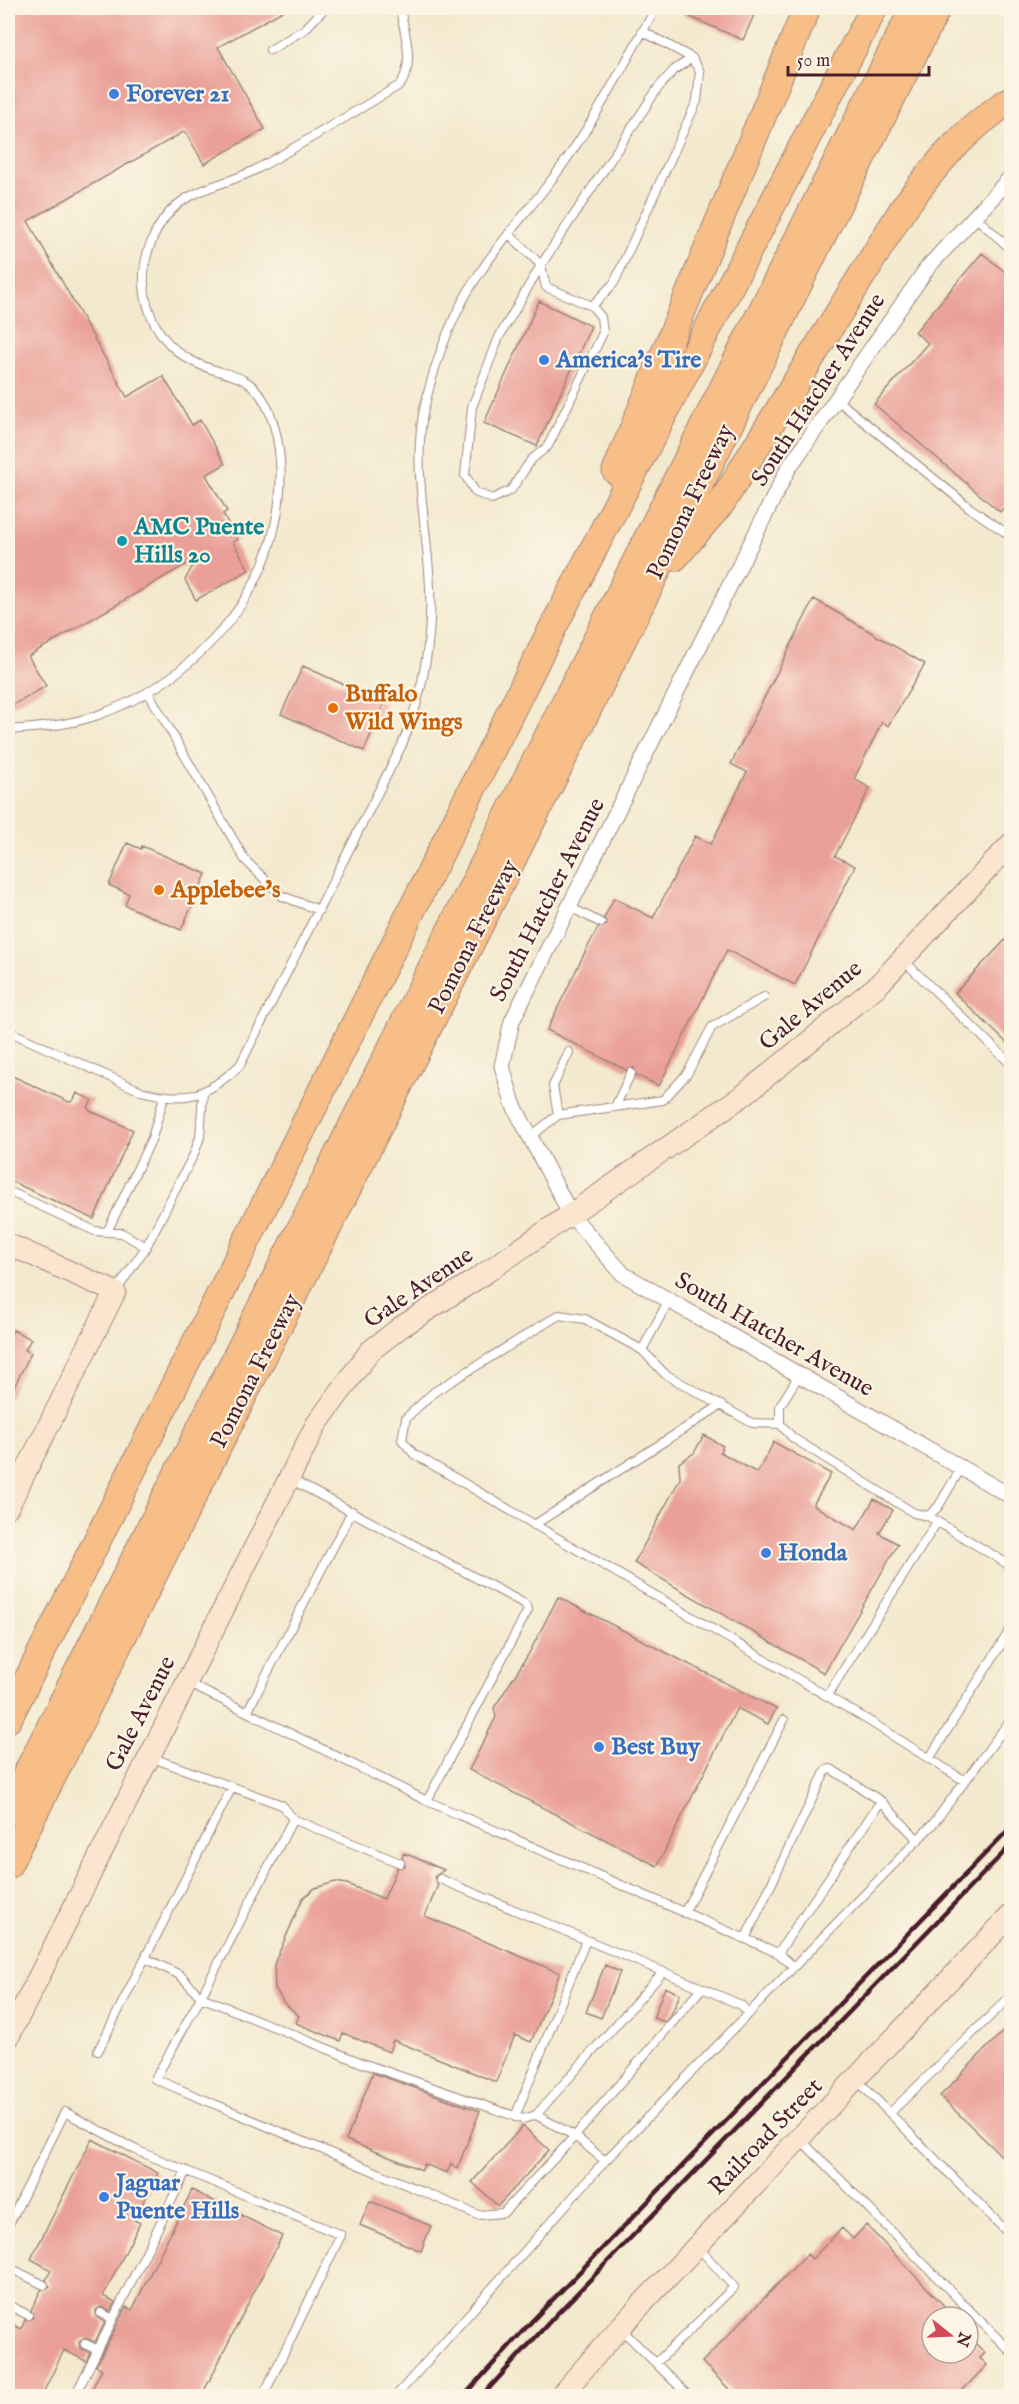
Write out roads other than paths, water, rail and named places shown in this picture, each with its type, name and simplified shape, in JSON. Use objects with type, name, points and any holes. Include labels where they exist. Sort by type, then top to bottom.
[{"type":"highway","points":[[547,639],[807,8]]},
{"type":"highway","points":[[842,69],[862,8]]},
{"type":"highway","points":[[8,1719],[547,639],[874,8]]},
{"type":"highway","points":[[8,1782],[899,8]]},
{"type":"highway","points":[[8,1810],[914,8]]},
{"type":"highway","name":"Pomona Freeway","points":[[8,1864],[650,585],[832,214],[938,8]]},
{"type":"highway","points":[[650,585],[722,502],[903,209],[936,163],[965,133],[1011,99]]},
{"type":"main road","name":"Gale Avenue","points":[[8,2038],[316,1425],[370,1351],[401,1327],[572,1215],[745,1094],[877,986],[1006,852]]},
{"type":"main road","points":[[8,1244],[116,1292],[8,1507]]},
{"type":"main road","name":"Railroad Street","points":[[560,2397],[619,2327],[856,2080],[1011,1914]]},
{"type":"street","name":"South Hatcher Avenue","points":[[1011,176],[928,267],[788,469],[512,1021],[502,1066],[513,1104],[572,1215],[623,1274],[1011,1497]]},
{"type":"lane","points":[[270,50],[305,29],[325,8]]},
{"type":"lane","points":[[8,730],[36,728],[96,716],[148,692],[174,676],[215,638],[245,599],[267,555],[279,507],[281,480],[274,426],[260,395],[248,382],[231,373],[190,361],[173,348],[157,329],[147,308],[143,286],[145,262],[153,238],[176,206],[191,196],[255,170],[400,84],[408,74],[410,62],[400,8]]},
{"type":"lane","points":[[8,1031],[141,1091],[164,1097],[188,1097],[203,1093],[223,1081],[240,1065],[401,747],[418,702],[424,678],[430,602],[420,484],[420,438],[424,411],[444,344],[480,272],[567,159],[656,8]]},
{"type":"lane","points":[[592,306],[614,284],[698,101],[700,72],[692,58],[642,31]]},
{"type":"lane","points":[[509,234],[541,265],[546,287],[592,306],[601,317],[603,333],[548,447],[531,459],[511,490],[492,499],[475,492],[465,475],[472,407],[499,337],[541,265],[657,88],[674,70],[692,58]]},
{"type":"lane","points":[[974,216],[1011,250]]},
{"type":"lane","points":[[836,399],[970,508],[1011,537]]},
{"type":"lane","points":[[148,692],[245,860],[282,896],[319,910]]},
{"type":"lane","points":[[570,907],[601,923]]},
{"type":"lane","points":[[902,959],[1011,1065]]},
{"type":"lane","points":[[530,1137],[558,1115],[663,1100],[687,1074],[712,1027],[764,997]]},
{"type":"lane","points":[[558,1115],[553,1086],[569,1052]]},
{"type":"lane","points":[[615,1107],[631,1073]]},
{"type":"lane","points":[[116,1292],[146,1247],[194,1154],[201,1137],[203,1093]]},
{"type":"lane","points":[[107,1233],[152,1138],[164,1097]]},
{"type":"lane","points":[[8,1191],[95,1231],[122,1233],[146,1247]]},
{"type":"lane","points":[[642,1350],[669,1300]]},
{"type":"lane","points":[[780,1424],[752,1423],[665,1374],[642,1350],[585,1319],[559,1315],[434,1392],[406,1418],[402,1440],[414,1454],[827,1696],[965,1781]]},
{"type":"lane","points":[[799,1375],[780,1406],[780,1424],[793,1438],[893,1501],[914,1513],[928,1516],[1006,1563],[1011,1571]]},
{"type":"lane","points":[[534,1525],[721,1405]]},
{"type":"lane","points":[[928,1516],[938,1507],[961,1468]]},
{"type":"lane","points":[[289,1478],[525,1604],[528,1610],[427,1801]]},
{"type":"lane","points":[[247,1712],[352,1511]]},
{"type":"lane","points":[[827,1696],[938,1522]]},
{"type":"lane","points":[[930,1759],[1011,1627]]},
{"type":"lane","points":[[185,1683],[427,1801],[778,1953],[794,1967]]},
{"type":"lane","points":[[396,2397],[605,2161],[918,1840],[1011,1718]]},
{"type":"lane","points":[[684,1913],[784,1720]]},
{"type":"lane","points":[[148,1757],[282,1805],[292,1819],[400,1863]]},
{"type":"lane","points":[[745,1939],[826,1770],[831,1769],[881,1801],[918,1840]]},
{"type":"lane","points":[[98,2051],[232,1787]]},
{"type":"lane","points":[[778,1953],[881,1801]]},
{"type":"lane","points":[[292,1819],[201,1997],[155,2079],[478,2215],[503,2213],[575,2136],[702,1988]]},
{"type":"lane","points":[[440,1879],[702,1988],[741,2006],[749,2014]]},
{"type":"lane","points":[[515,2117],[586,1940]]},
{"type":"lane","points":[[145,1958],[180,1975],[201,1997],[362,2063],[523,2119],[536,2115],[663,1972]]},
{"type":"lane","points":[[890,2113],[1011,1995]]},
{"type":"lane","points":[[856,2080],[1011,2237]]},
{"type":"lane","points":[[8,2226],[65,2112],[136,2150],[341,2235],[263,2397]]},
{"type":"lane","points":[[536,2115],[575,2136],[605,2161]]},
{"type":"lane","points":[[800,2139],[1011,2353]]},
{"type":"lane","points":[[75,2397],[186,2171]]},
{"type":"lane","points":[[656,2363],[734,2287],[697,2246]]},
{"type":"lane","points":[[8,2267],[44,2285]]},
{"type":"lane","points":[[8,2305],[28,2315]]},
{"type":"lane","points":[[101,2313],[113,2319]]},
{"type":"lane","points":[[619,2327],[689,2397]]},
{"type":"lane","points":[[85,2344],[98,2350]]},
{"type":"railway","points":[[464,2396],[532,2321],[1012,1826]]},
{"type":"railway","points":[[482,2396],[554,2317],[1012,1844]]},
{"type":"place","name":"Forever 21","points":[[114,94]]},
{"type":"place","name":"America's Tire","points":[[544,360]]},
{"type":"place","name":"AMC Puente Hills 20","points":[[122,541]]},
{"type":"place","name":"Buffalo Wild Wings","points":[[333,708]]},
{"type":"place","name":"Applebee's","points":[[159,890]]},
{"type":"place","name":"Honda","points":[[766,1553]]},
{"type":"place","name":"Best Buy","points":[[599,1747]]},
{"type":"place","name":"Jaguar Puente Hills","points":[[104,2197]]}]
